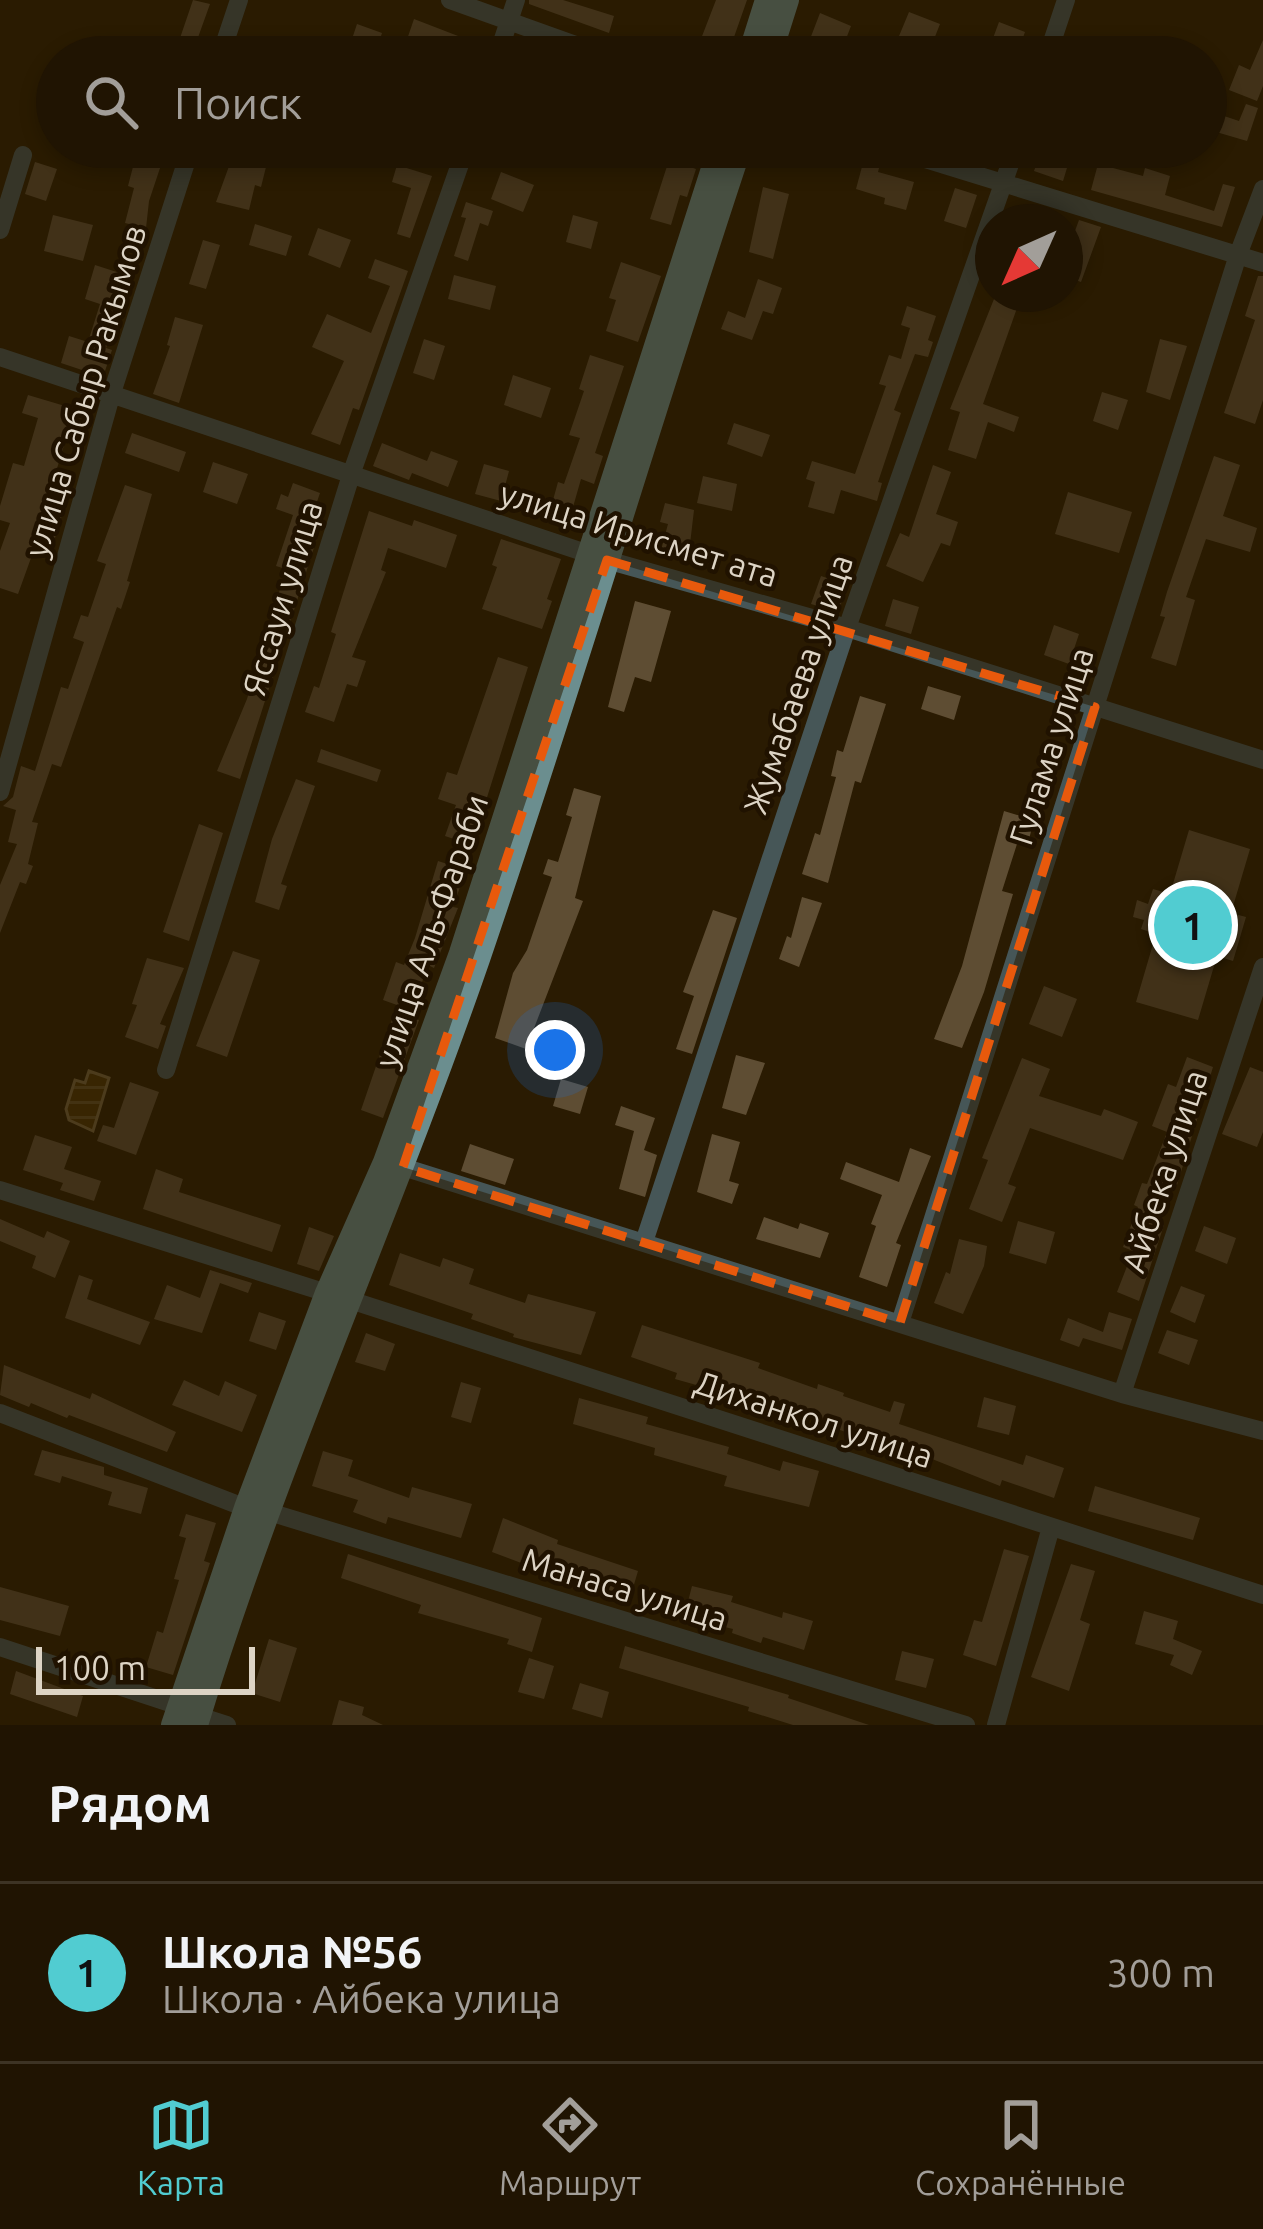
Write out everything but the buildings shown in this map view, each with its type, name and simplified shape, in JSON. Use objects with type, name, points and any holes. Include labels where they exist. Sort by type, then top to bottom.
[{"type":"main road","points":[[755,36],[766,0]]},
{"type":"main road","points":[[776,36],[787,0]]},
{"type":"main road","name":"улица Аль-Фараби","points":[[337,1296],[403,1167],[478,958],[714,168]]},
{"type":"main road","name":"улица Аль-Фараби","points":[[187,1718],[256,1509],[461,952],[733,168]]},
{"type":"street","points":[[227,36],[239,0]]},
{"type":"street","points":[[450,0],[513,10],[566,36]]},
{"type":"street","points":[[1053,36],[1066,0]]},
{"type":"street","points":[[0,230],[23,155]]},
{"type":"street","name":"улица Сабыр Ракымов","points":[[0,791],[111,396],[184,168]]},
{"type":"street","name":"Яссауи улица","points":[[166,1070],[352,472],[459,168]]},
{"type":"street","points":[[959,168],[1263,263]]},
{"type":"street","name":"Жумабаева улица","points":[[644,1242],[847,628],[1009,168]]},
{"type":"street","name":"Гулама улица","points":[[900,1323],[1238,255],[1263,189]]},
{"type":"street","name":"улица Ирисмет ата","points":[[0,357],[598,557],[847,628],[1263,760]]},
{"type":"street","name":"Айбека улица","points":[[1122,1394],[1263,967]]},
{"type":"street","points":[[403,1167],[1122,1394],[1263,1431]]},
{"type":"street","name":"Диханкол улица","points":[[0,1190],[1263,1595]]},
{"type":"street","name":"Манаса улица","points":[[0,1413],[256,1509],[967,1725]]},
{"type":"street","points":[[996,1725],[1051,1528]]},
{"type":"street","points":[[0,1647],[187,1718],[227,1725]]},
{"type":"highlighted area","points":[[607,560],[1095,707],[900,1323],[403,1167]]},
{"type":"shaded area","points":[[89,1071],[109,1078],[93,1131],[69,1120],[66,1109],[75,1080],[85,1083]]},
{"type":"place","name":"Школа №56","points":[[1193,925]]}]
